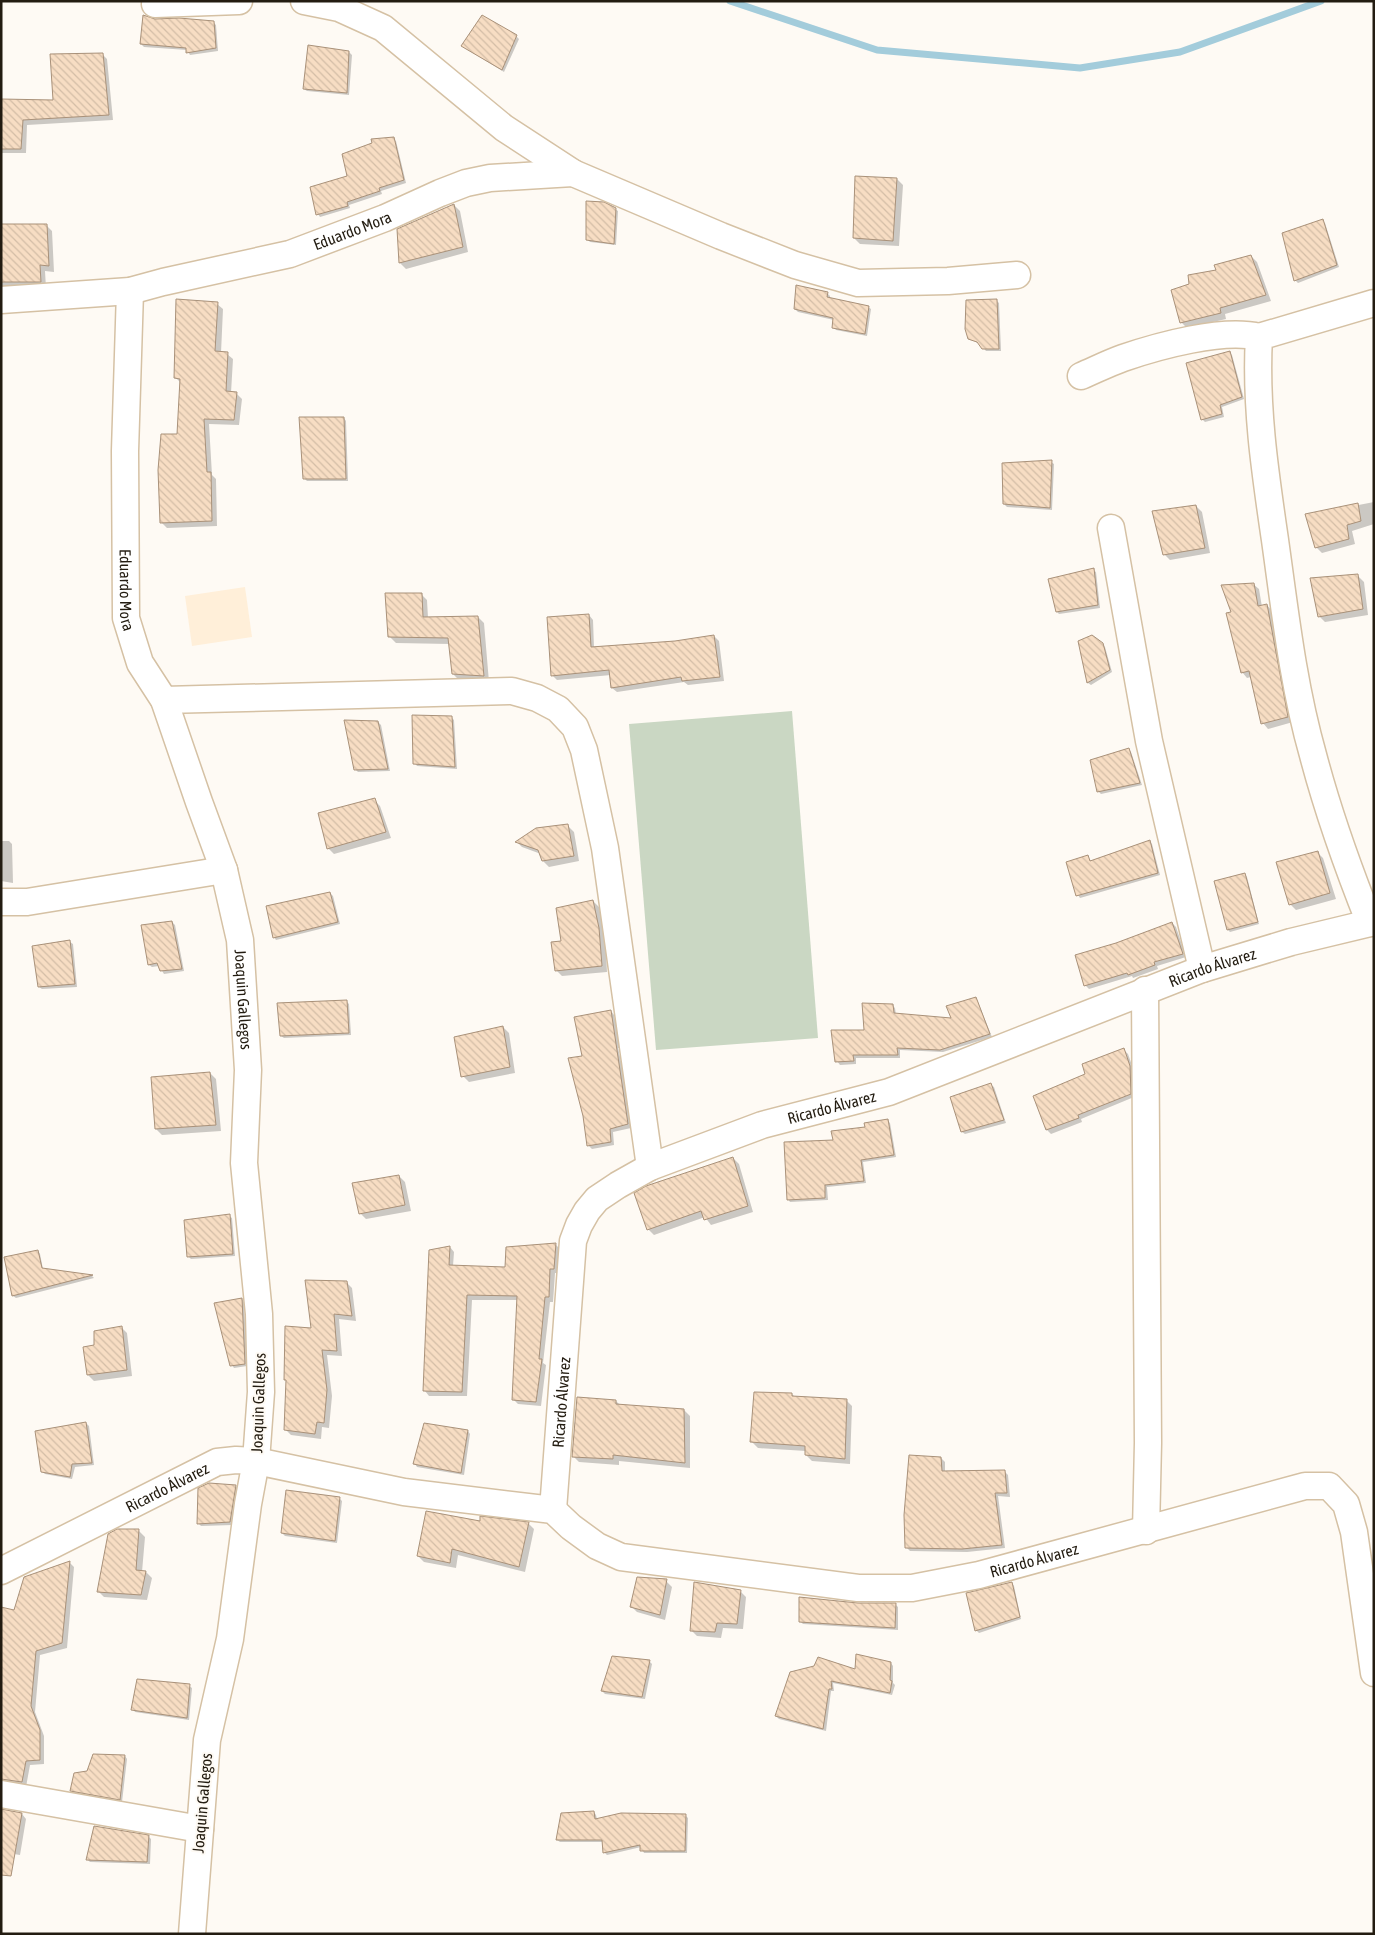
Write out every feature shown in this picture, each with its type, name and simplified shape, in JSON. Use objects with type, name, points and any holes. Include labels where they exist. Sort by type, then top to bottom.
[{"type":"street","points":[[155,4],[240,1]]},
{"type":"street","points":[[304,1],[339,8],[383,28],[504,128],[573,172],[721,236],[796,265],[858,283],[948,282],[1016,275]]},
{"type":"street","name":"Eduardo Mora","points":[[1,300],[130,291],[290,254],[385,218],[466,183],[490,178],[573,172]]},
{"type":"street","name":"Eduardo Mora","points":[[130,291],[125,451],[126,618],[140,662],[164,700],[198,802],[224,870]]},
{"type":"street","points":[[1081,376],[1123,358],[1179,343],[1224,334],[1245,334],[1258,337],[1374,303]]},
{"type":"street","points":[[1258,337],[1257,367],[1263,459],[1296,678],[1312,755],[1350,874],[1372,923]]},
{"type":"street","points":[[1111,528],[1149,741],[1202,969]]},
{"type":"street","points":[[164,700],[512,691],[537,698],[558,709],[574,726],[584,750],[605,848],[650,1168]]},
{"type":"street","points":[[1,902],[27,902],[224,870]]},
{"type":"street","name":"Joaquin Gallegos","points":[[192,1934],[207,1740],[230,1639],[248,1504],[256,1461],[261,1392],[259,1314],[244,1163],[248,1070],[240,940],[224,870]]},
{"type":"street","name":"Ricardo Álvarez","points":[[552,1510],[573,1242],[579,1225],[597,1199],[650,1168],[762,1125],[889,1092],[1202,969],[1290,942],[1372,923]]},
{"type":"street","points":[[1145,990],[1148,1433],[1146,1531]]},
{"type":"street","name":"Ricardo Álvarez","points":[[1,1571],[217,1462],[236,1460],[256,1461],[404,1492],[552,1510],[597,1546],[621,1557],[858,1588],[912,1588],[979,1575],[1146,1531],[1305,1486],[1329,1486],[1346,1504],[1354,1532],[1374,1673]]},
{"type":"street","points":[[1,1794],[200,1829]]},
{"type":"shaded area","points":[[245,587],[252,637],[192,646],[185,596]]},
{"type":"green space","points":[[792,711],[818,1038],[656,1050],[629,724]]},
{"type":"building","points":[[143,15],[155,19],[179,18],[214,21],[216,48],[186,53],[186,48],[140,44]]},
{"type":"building","points":[[482,15],[517,35],[502,70],[461,46]]},
{"type":"building","points":[[308,45],[349,51],[347,93],[303,89]]},
{"type":"building","points":[[103,53],[109,115],[23,120],[21,149],[1,149],[1,99],[53,100],[50,54]]},
{"type":"building","points":[[394,137],[404,180],[379,188],[380,191],[347,202],[348,206],[316,215],[310,187],[347,176],[342,154],[372,143],[371,139]]},
{"type":"building","points":[[855,176],[897,178],[893,241],[853,238]]},
{"type":"building","points":[[586,201],[604,202],[616,208],[614,244],[586,240]]},
{"type":"building","points":[[454,204],[463,247],[399,263],[397,229]]},
{"type":"building","points":[[1323,219],[1337,265],[1294,281],[1282,233]]},
{"type":"building","points":[[1,224],[47,224],[49,266],[40,265],[41,282],[1,282]]},
{"type":"building","points":[[1251,255],[1266,295],[1220,308],[1221,313],[1180,323],[1171,290],[1189,284],[1188,275],[1216,270],[1214,265]]},
{"type":"building","points":[[796,285],[828,292],[827,297],[869,306],[865,334],[832,328],[833,318],[794,309]]},
{"type":"building","points":[[176,299],[218,302],[215,351],[228,352],[226,391],[237,392],[234,420],[204,419],[207,472],[211,472],[212,521],[160,523],[158,470],[161,434],[177,434],[180,379],[174,378]]},
{"type":"building","points":[[997,299],[999,349],[982,349],[977,342],[968,339],[965,329],[966,300]]},
{"type":"building","points":[[1230,351],[1242,397],[1220,405],[1222,414],[1201,420],[1186,363]]},
{"type":"building","points":[[299,417],[344,417],[346,479],[303,479]]},
{"type":"building","points":[[1052,460],[1050,508],[1003,504],[1002,463]]},
{"type":"building","points":[[1358,503],[1361,521],[1347,525],[1349,539],[1315,548],[1305,514]]},
{"type":"building","points":[[1196,505],[1205,548],[1163,555],[1152,511]]},
{"type":"building","points":[[1094,568],[1098,605],[1056,612],[1048,579]]},
{"type":"building","points":[[1358,574],[1363,609],[1318,617],[1310,578]]},
{"type":"building","points":[[1254,583],[1258,606],[1267,604],[1288,717],[1261,724],[1249,671],[1241,673],[1226,613],[1231,612],[1221,585]]},
{"type":"building","points":[[385,593],[422,593],[423,617],[478,616],[484,676],[452,674],[448,638],[388,637]]},
{"type":"building","points":[[589,614],[591,647],[675,641],[714,635],[720,677],[682,681],[681,677],[611,688],[609,670],[551,676],[547,617]]},
{"type":"building","points":[[1092,635],[1103,643],[1110,670],[1087,683],[1078,641]]},
{"type":"building","points":[[412,715],[452,716],[455,767],[413,764]]},
{"type":"building","points":[[344,720],[378,721],[388,769],[354,770]]},
{"type":"building","points":[[1129,748],[1140,783],[1097,792],[1090,760]]},
{"type":"building","points":[[375,798],[386,832],[327,849],[318,813]]},
{"type":"building","points":[[568,824],[574,856],[542,861],[538,850],[515,842],[536,828]]},
{"type":"building","points":[[1150,840],[1158,873],[1076,896],[1066,862],[1088,855],[1090,861]]},
{"type":"building","points":[[1318,851],[1330,893],[1289,905],[1276,862]]},
{"type":"building","points":[[1245,873],[1258,922],[1227,930],[1214,881]]},
{"type":"building","points":[[330,892],[338,922],[273,938],[266,906]]},
{"type":"building","points":[[593,900],[599,928],[602,966],[555,971],[551,942],[561,941],[556,908]]},
{"type":"building","points":[[172,921],[182,969],[160,971],[157,963],[148,965],[141,925]]},
{"type":"building","points":[[1172,922],[1183,954],[1154,962],[1155,965],[1128,975],[1127,973],[1084,986],[1075,955],[1116,943]]},
{"type":"building","points":[[70,940],[75,984],[38,987],[32,946]]},
{"type":"building","points":[[976,997],[990,1034],[940,1050],[897,1048],[898,1055],[853,1055],[854,1061],[835,1062],[831,1030],[864,1030],[862,1003],[893,1004],[894,1013],[951,1018],[946,1006]]},
{"type":"building","points":[[347,1000],[349,1033],[280,1036],[277,1003]]},
{"type":"building","points":[[611,1010],[628,1124],[610,1129],[611,1142],[587,1146],[583,1116],[568,1058],[582,1056],[574,1017]]},
{"type":"building","points":[[503,1026],[510,1067],[461,1077],[454,1037]]},
{"type":"building","points":[[1124,1048],[1130,1066],[1131,1094],[1078,1115],[1079,1118],[1046,1130],[1033,1096],[1085,1074],[1082,1064]]},
{"type":"building","points":[[210,1072],[216,1125],[155,1129],[151,1077]]},
{"type":"building","points":[[991,1083],[1004,1120],[961,1132],[950,1097]]},
{"type":"building","points":[[888,1119],[894,1155],[861,1160],[864,1181],[825,1185],[825,1198],[787,1200],[784,1142],[833,1140],[831,1131],[865,1127],[864,1123]]},
{"type":"building","points":[[733,1157],[748,1206],[704,1220],[701,1211],[647,1230],[634,1193],[646,1186]]},
{"type":"building","points":[[399,1175],[405,1205],[359,1214],[352,1183]]},
{"type":"building","points":[[230,1214],[233,1254],[187,1257],[184,1220]]},
{"type":"building","points":[[556,1243],[554,1269],[550,1269],[549,1297],[545,1297],[539,1359],[542,1359],[536,1402],[512,1400],[517,1296],[467,1295],[462,1392],[423,1391],[429,1250],[450,1246],[449,1265],[505,1267],[506,1247]]},
{"type":"building","points":[[38,1250],[42,1268],[93,1275],[12,1296],[4,1257]]},
{"type":"building","points":[[305,1280],[347,1281],[352,1316],[334,1314],[337,1351],[322,1350],[327,1390],[324,1423],[317,1422],[315,1434],[284,1430],[286,1380],[284,1380],[285,1326],[311,1328]]},
{"type":"building","points":[[242,1298],[245,1364],[230,1366],[214,1303]]},
{"type":"building","points":[[122,1326],[127,1370],[87,1375],[83,1347],[94,1345],[94,1331]]},
{"type":"building","points":[[754,1392],[792,1393],[792,1396],[847,1399],[845,1459],[805,1455],[805,1446],[750,1442]]},
{"type":"building","points":[[577,1397],[616,1400],[616,1404],[684,1409],[685,1463],[613,1455],[613,1459],[572,1457]]},
{"type":"building","points":[[86,1422],[92,1463],[72,1464],[70,1477],[41,1472],[35,1431]]},
{"type":"building","points":[[424,1423],[468,1430],[461,1473],[413,1464]]},
{"type":"building","points":[[909,1455],[941,1457],[942,1471],[1005,1470],[1007,1493],[995,1493],[1002,1545],[962,1549],[905,1548],[904,1515]]},
{"type":"building","points":[[209,1483],[236,1485],[230,1522],[197,1524],[198,1488]]},
{"type":"building","points":[[286,1490],[340,1497],[335,1541],[281,1533]]},
{"type":"building","points":[[426,1511],[480,1521],[480,1516],[529,1522],[519,1567],[452,1549],[450,1563],[417,1556]]},
{"type":"building","points":[[117,1529],[139,1529],[136,1570],[146,1571],[141,1595],[97,1592],[108,1534]]},
{"type":"building","points":[[70,1561],[62,1643],[36,1651],[31,1706],[40,1730],[40,1760],[26,1761],[22,1782],[1,1779],[1,1607],[14,1610],[24,1577]]},
{"type":"building","points":[[637,1577],[667,1579],[660,1615],[630,1607]]},
{"type":"building","points":[[694,1582],[741,1590],[737,1624],[717,1623],[715,1632],[690,1631]]},
{"type":"building","points":[[1012,1582],[1020,1617],[975,1631],[966,1593]]},
{"type":"building","points":[[799,1597],[858,1603],[896,1603],[895,1628],[799,1622]]},
{"type":"building","points":[[856,1654],[891,1662],[890,1680],[892,1681],[890,1693],[831,1681],[832,1689],[829,1689],[823,1729],[775,1716],[790,1672],[814,1666],[818,1657],[855,1669]]},
{"type":"building","points":[[612,1656],[650,1660],[642,1697],[601,1691]]},
{"type":"building","points":[[137,1679],[190,1684],[187,1718],[131,1710]]},
{"type":"building","points":[[93,1754],[125,1755],[120,1800],[70,1791],[74,1773],[87,1771]]},
{"type":"building","points":[[1,1809],[22,1813],[11,1876],[1,1875]]},
{"type":"building","points":[[594,1811],[595,1819],[621,1813],[686,1814],[685,1851],[640,1851],[640,1845],[603,1853],[602,1840],[556,1840],[561,1813]]},
{"type":"building","points":[[94,1826],[149,1835],[147,1862],[86,1860]]},
{"type":"waterway","points":[[730,1],[877,50],[1080,68],[1180,52],[1321,1]]}]
